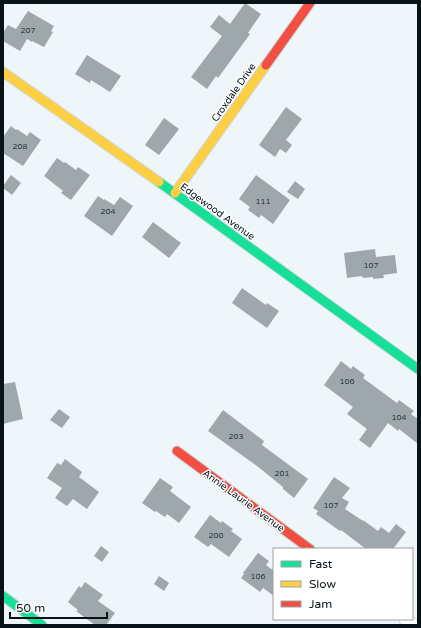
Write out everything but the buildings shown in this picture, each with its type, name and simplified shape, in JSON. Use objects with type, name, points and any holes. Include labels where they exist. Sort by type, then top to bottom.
[{"type":"street","name":"Croxdale Drive","points":[[175,193],[310,3]]},
{"type":"street","name":"Edgewood Avenue","points":[[3,72],[175,193],[418,369]]},
{"type":"street","name":"Annie Laurie Avenue","points":[[177,451],[309,548]]},
{"type":"street","points":[[3,596],[42,625]]},
{"type":"traffic: fast","points":[[159,182],[418,369]]},
{"type":"traffic: fast","points":[[3,596],[42,625]]},
{"type":"traffic: slow","points":[[175,193],[266,65]]},
{"type":"traffic: slow","points":[[3,72],[159,182]]},
{"type":"traffic: jam","points":[[266,65],[310,3]]},
{"type":"traffic: jam","points":[[177,451],[309,548]]}]
